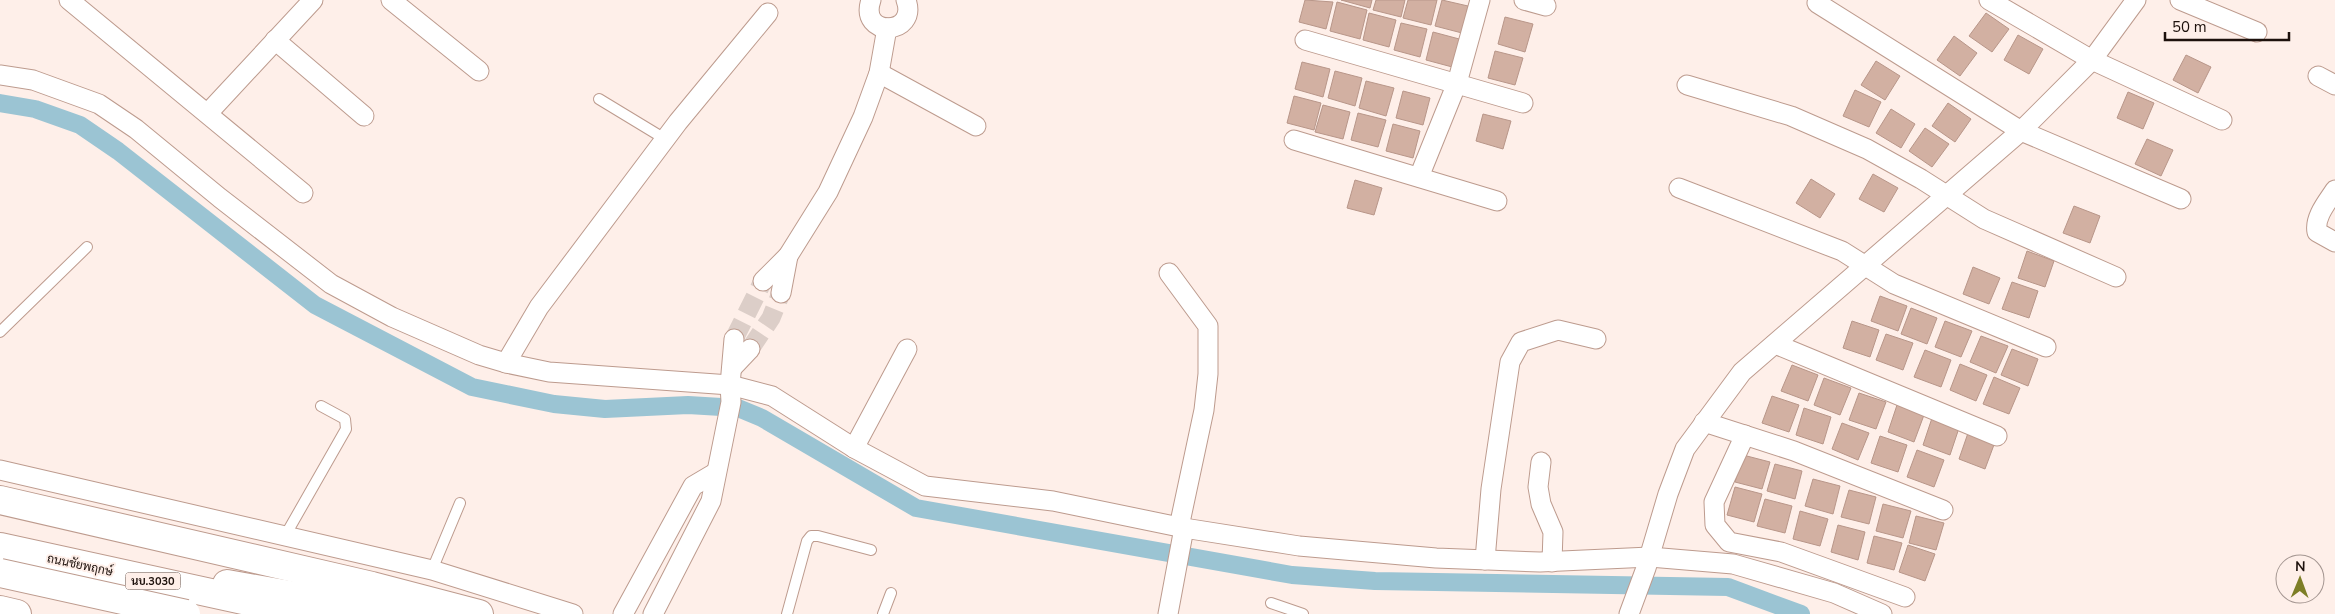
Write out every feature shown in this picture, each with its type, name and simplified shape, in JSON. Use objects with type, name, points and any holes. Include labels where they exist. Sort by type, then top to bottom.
[{"type":"main road","points":[[0,500],[372,586],[479,614]]},
{"type":"main road","points":[[0,541],[36,550],[318,600],[426,614]]},
{"type":"main road","name":"ถนนชัยพฤกษ์","points":[[0,547],[307,614]]},
{"type":"main road","points":[[0,572],[26,577],[156,614]]},
{"type":"main road","name":"ถนนชัยพฤกษ์","points":[[0,572],[186,614]]},
{"type":"main road","points":[[0,610],[17,614]]},
{"type":"street","points":[[69,0],[303,192]]},
{"type":"street","points":[[208,113],[313,0]]},
{"type":"street","points":[[391,0],[479,71]]},
{"type":"street","points":[[871,0],[869,6],[871,18],[881,27],[887,28],[900,25],[904,20],[908,8],[906,0]]},
{"type":"street","points":[[1419,177],[1457,83],[1480,0]]},
{"type":"street","points":[[1524,0],[1546,6]]},
{"type":"street","points":[[1989,0],[2092,60],[2222,120]]},
{"type":"street","points":[[1629,613],[1648,563],[1668,494],[1685,449],[1742,372],[2021,131],[2092,60],[2136,0]]},
{"type":"street","points":[[2180,0],[2257,32]]},
{"type":"street","points":[[1817,3],[2021,131],[2181,199]]},
{"type":"street","points":[[506,363],[539,307],[665,139],[768,13]]},
{"type":"street","points":[[763,282],[788,256],[828,192],[863,116],[879,74],[887,28]]},
{"type":"street","points":[[275,40],[364,116]]},
{"type":"street","points":[[1305,40],[1523,103]]},
{"type":"street","points":[[879,74],[976,126]]},
{"type":"street","points":[[0,75],[33,80],[100,104],[136,129],[220,198],[331,284],[392,317],[479,355],[549,372],[731,385],[772,396],[854,448],[925,486],[1053,502],[1182,530],[1299,546],[1436,558],[1552,562],[1733,564],[1834,594],[1882,614]]},
{"type":"street","points":[[1687,85],[1790,116],[1866,148],[1984,219],[2116,276]]},
{"type":"street","points":[[1294,140],[1497,201]]},
{"type":"street","points":[[1679,188],[1842,252],[1894,284],[2046,347]]},
{"type":"street","points":[[2335,190],[2318,218],[2316,227],[2317,232],[2335,242]]},
{"type":"street","points":[[781,293],[788,256]]},
{"type":"street","points":[[1168,614],[1204,410],[1208,374],[1208,326],[1169,273]]},
{"type":"street","points":[[1485,560],[1491,489],[1510,362],[1521,342],[1558,330],[1596,339]]},
{"type":"street","points":[[653,614],[711,501],[715,472],[723,446],[731,385],[734,339]]},
{"type":"street","points":[[1775,344],[1997,436]]},
{"type":"street","points":[[854,448],[907,349]]},
{"type":"street","points":[[731,385],[750,350]]},
{"type":"street","points":[[1704,422],[1794,451],[1944,510]]},
{"type":"street","points":[[1745,435],[1714,502],[1715,524],[1729,542],[1781,552],[1905,597]]},
{"type":"street","points":[[1541,462],[1538,487],[1541,504],[1553,532],[1552,562]]},
{"type":"street","points":[[0,470],[432,570],[573,614]]},
{"type":"street","points":[[622,614],[693,486],[715,472]]},
{"type":"lane","points":[[600,99],[665,139]]},
{"type":"lane","points":[[0,332],[87,247]]},
{"type":"lane","points":[[285,536],[346,428],[345,419],[321,406]]},
{"type":"lane","points":[[432,570],[460,503]]},
{"type":"lane","points":[[787,614],[806,541],[811,536],[818,536],[871,550]]},
{"type":"lane","points":[[883,614],[891,593]]},
{"type":"lane","points":[[1271,603],[1303,614]]},
{"type":"building","points":[[1305,0],[1333,2],[1326,29],[1299,22]]},
{"type":"building","points":[[1341,0],[1372,0],[1370,8]]},
{"type":"building","points":[[1376,0],[1405,0],[1401,17],[1373,10]]},
{"type":"building","points":[[1408,0],[1437,0],[1431,25],[1403,18]]},
{"type":"building","points":[[1442,0],[1468,6],[1462,33],[1435,26]]},
{"type":"building","points":[[1337,2],[1367,10],[1360,39],[1330,31]]},
{"type":"building","points":[[1369,13],[1396,20],[1389,47],[1363,40]]},
{"type":"building","points":[[1986,13],[2009,29],[1992,52],[1969,36]]},
{"type":"building","points":[[1505,17],[1533,24],[1525,52],[1498,44]]},
{"type":"building","points":[[1401,23],[1427,29],[1420,57],[1394,50]]},
{"type":"building","points":[[1433,32],[1463,40],[1456,68],[1426,60]]},
{"type":"building","points":[[2018,35],[2043,49],[2029,74],[2004,60]]},
{"type":"building","points":[[1954,36],[1977,53],[1960,76],[1937,60]]},
{"type":"building","points":[[1495,51],[1523,58],[1515,85],[1488,78]]},
{"type":"building","points":[[2186,55],[2211,67],[2198,93],[2173,80]]},
{"type":"building","points":[[1876,61],[1900,76],[1885,100],[1861,85]]},
{"type":"building","points":[[1302,62],[1330,69],[1323,97],[1295,89]]},
{"type":"building","points":[[1335,71],[1362,78],[1355,106],[1328,98]]},
{"type":"building","points":[[1366,81],[1394,88],[1386,116],[1359,108]]},
{"type":"building","points":[[1855,90],[1881,102],[1869,127],[1843,116]]},
{"type":"building","points":[[1403,91],[1430,98],[1423,125],[1396,118]]},
{"type":"building","points":[[2128,92],[2154,103],[2143,129],[2117,118]]},
{"type":"building","points":[[1294,96],[1321,103],[1314,130],[1287,123]]},
{"type":"building","points":[[1948,103],[1971,119],[1955,142],[1932,126]]},
{"type":"building","points":[[1323,105],[1350,112],[1343,139],[1315,132]]},
{"type":"building","points":[[1891,109],[1915,124],[1901,148],[1876,133]]},
{"type":"building","points":[[1358,113],[1386,120],[1378,147],[1351,140]]},
{"type":"building","points":[[1483,114],[1511,121],[1503,149],[1476,141]]},
{"type":"building","points":[[1393,124],[1420,131],[1413,158],[1386,151]]},
{"type":"building","points":[[1925,128],[1949,144],[1932,167],[1909,151]]},
{"type":"building","points":[[2147,139],[2173,150],[2161,176],[2135,164]]},
{"type":"building","points":[[1873,174],[1898,188],[1884,212],[1859,199]]},
{"type":"building","points":[[1811,179],[1835,194],[1820,218],[1796,203]]},
{"type":"building","points":[[1355,180],[1382,188],[1374,215],[1347,208]]},
{"type":"building","points":[[2074,206],[2100,216],[2090,243],[2063,233]]},
{"type":"building","points":[[2027,251],[2054,261],[2045,287],[2018,278]]},
{"type":"building","points":[[1973,267],[2000,278],[1989,304],[1963,294]]},
{"type":"building","points":[[2012,282],[2038,291],[2029,318],[2002,309]]},
{"type":"building","points":[[1880,296],[1907,306],[1898,331],[1871,321]]},
{"type":"building","points":[[1911,308],[1937,318],[1927,344],[1901,334]]},
{"type":"building","points":[[1852,321],[1879,330],[1870,357],[1843,348]]},
{"type":"building","points":[[1945,321],[1972,331],[1961,357],[1935,347]]},
{"type":"building","points":[[1886,334],[1913,343],[1903,370],[1876,360]]},
{"type":"building","points":[[1981,336],[2008,346],[1996,373],[1970,362]]},
{"type":"building","points":[[2012,349],[2038,359],[2028,386],[2001,375]]},
{"type":"building","points":[[1925,350],[1951,360],[1941,387],[1914,377]]},
{"type":"building","points":[[1960,364],[1987,375],[1976,401],[1950,390]]},
{"type":"building","points":[[1792,365],[1818,375],[1808,401],[1781,391]]},
{"type":"building","points":[[1994,377],[2020,388],[2009,414],[1983,404]]},
{"type":"building","points":[[1824,378],[1851,388],[1840,415],[1814,405]]},
{"type":"building","points":[[1859,393],[1886,402],[1876,429],[1849,420]]},
{"type":"building","points":[[1772,396],[1799,405],[1789,432],[1762,423]]},
{"type":"building","points":[[1897,405],[1924,415],[1914,442],[1888,432]]},
{"type":"building","points":[[1804,408],[1831,417],[1823,444],[1796,435]]},
{"type":"building","points":[[1932,418],[1959,428],[1950,455],[1923,445]]},
{"type":"building","points":[[1842,423],[1869,433],[1858,460],[1832,449]]},
{"type":"building","points":[[1968,433],[1995,442],[1985,469],[1959,459]]},
{"type":"building","points":[[1880,436],[1907,445],[1898,472],[1871,463]]},
{"type":"building","points":[[1917,450],[1944,460],[1934,487],[1907,477]]},
{"type":"building","points":[[1743,455],[1770,462],[1762,489],[1735,482]]},
{"type":"building","points":[[1775,464],[1802,471],[1795,499],[1767,491]]},
{"type":"building","points":[[1813,479],[1840,486],[1833,514],[1805,506]]},
{"type":"building","points":[[1735,487],[1762,494],[1754,522],[1727,515]]},
{"type":"building","points":[[1849,490],[1876,497],[1869,524],[1841,517]]},
{"type":"building","points":[[1765,499],[1792,506],[1785,533],[1757,526]]},
{"type":"building","points":[[1883,504],[1911,511],[1903,538],[1876,531]]},
{"type":"building","points":[[1800,511],[1828,519],[1820,546],[1793,539]]},
{"type":"building","points":[[1916,516],[1944,523],[1936,550],[1909,543]]},
{"type":"building","points":[[1838,525],[1865,532],[1858,560],[1831,552]]},
{"type":"building","points":[[1874,536],[1902,543],[1894,570],[1867,563]]},
{"type":"building","points":[[1908,545],[1935,554],[1925,581],[1899,572]]},
{"type":"waterway","points":[[0,103],[35,109],[80,125],[118,151],[315,305],[472,387],[554,404],[605,409],[688,405],[738,408],[762,418],[916,508],[1292,575],[1375,581],[1728,587],[1801,614]]},
{"type":"tunnel","points":[[734,339],[763,281]]},
{"type":"tunnel","points":[[750,349],[771,318],[781,293]]}]
